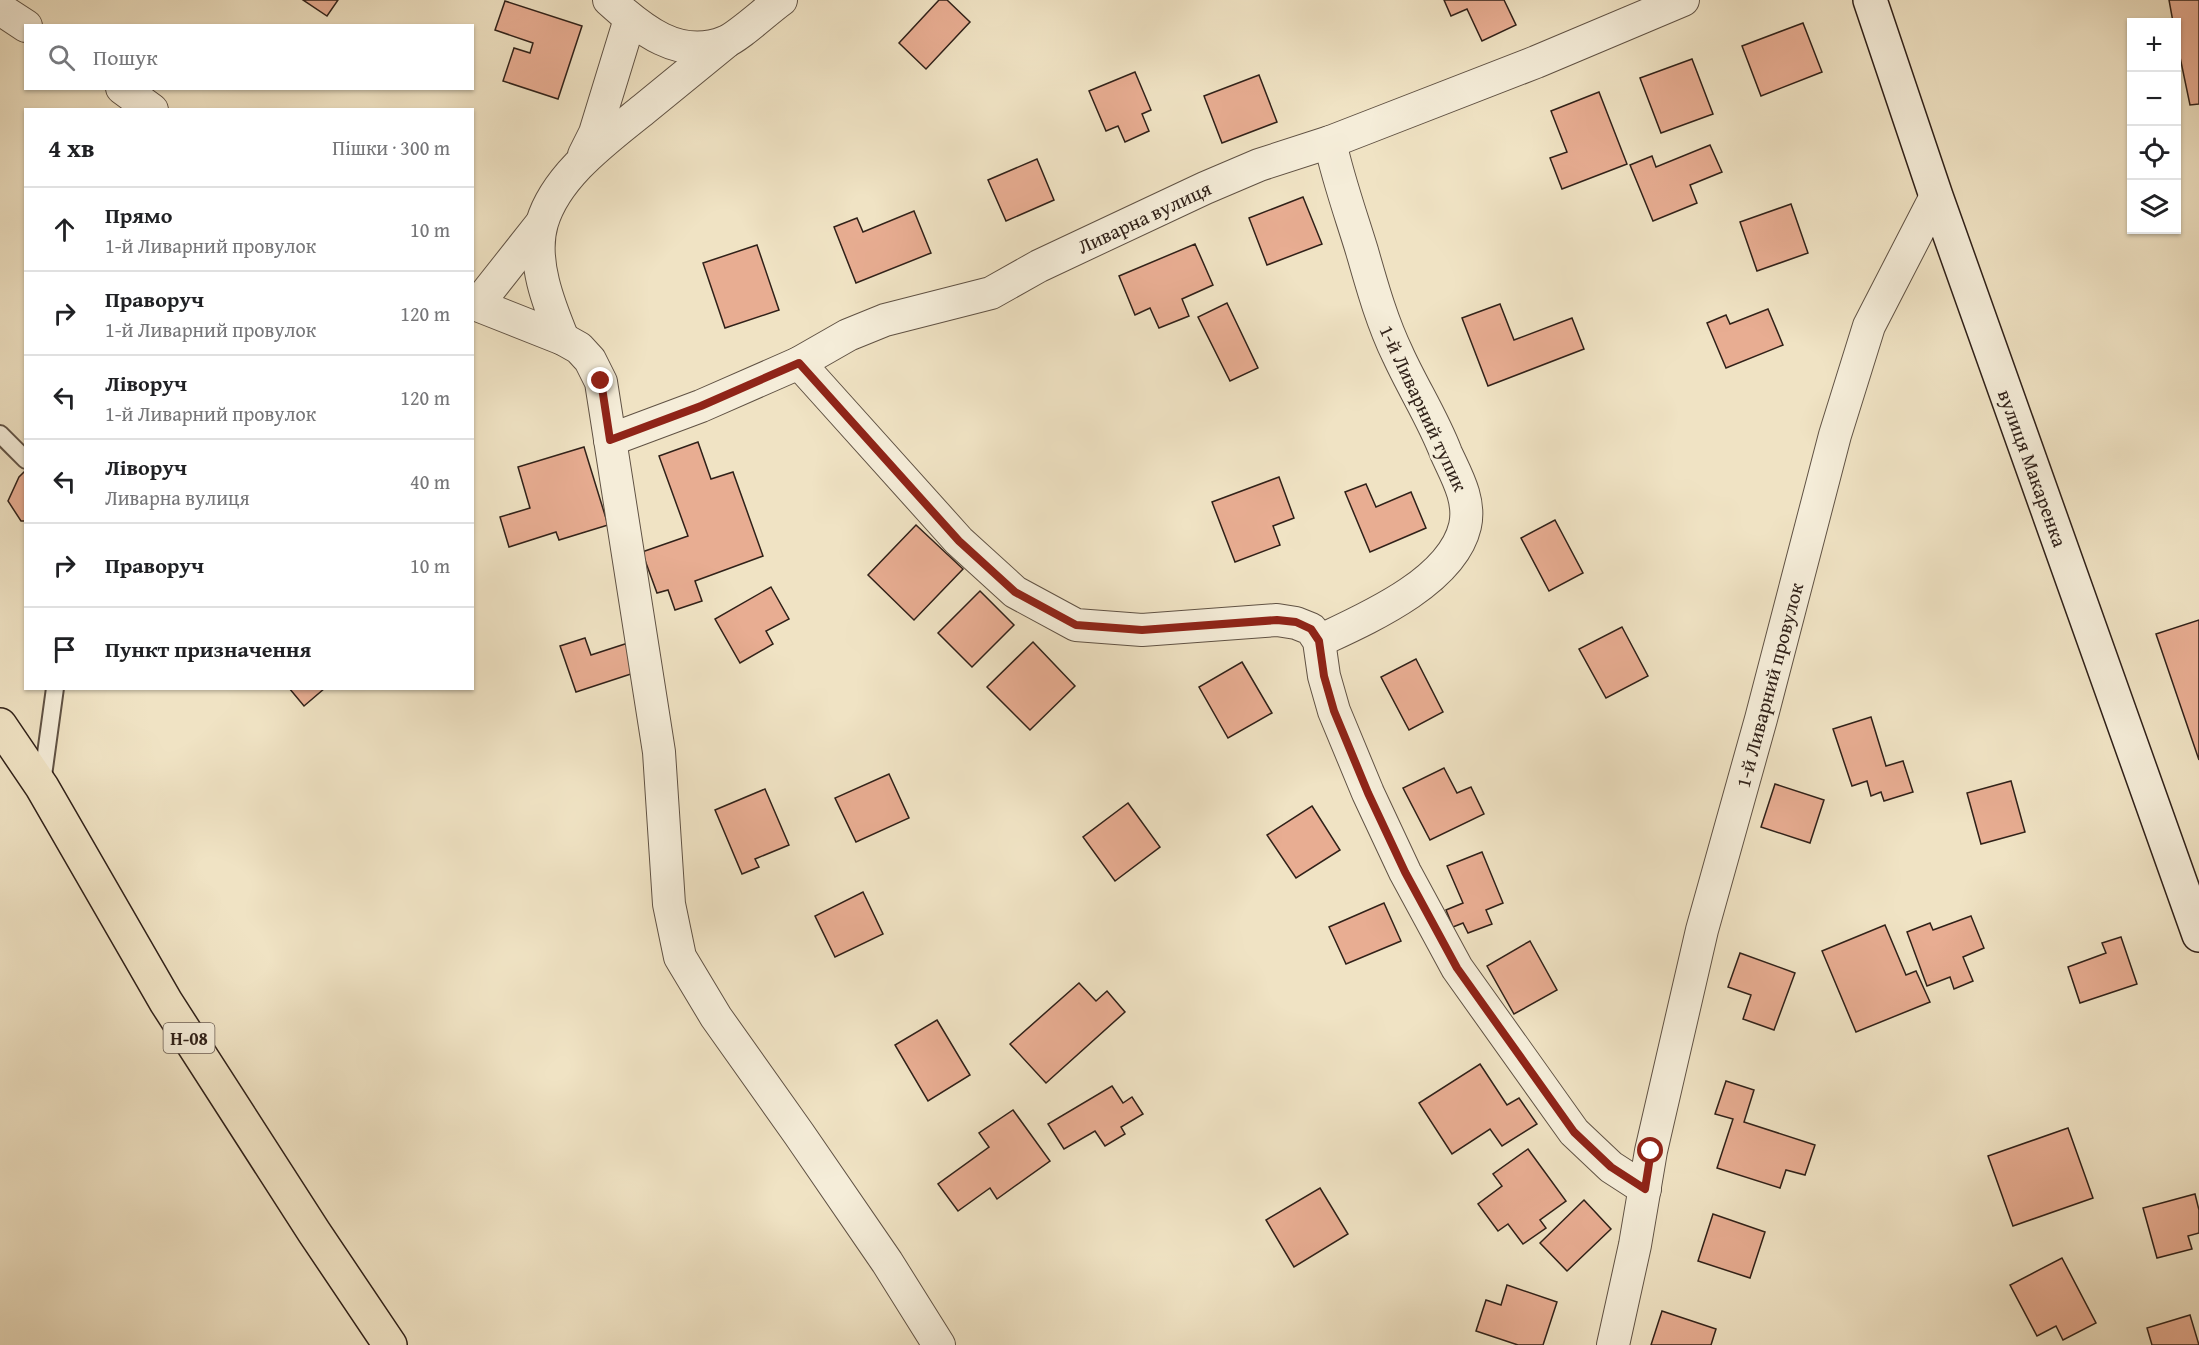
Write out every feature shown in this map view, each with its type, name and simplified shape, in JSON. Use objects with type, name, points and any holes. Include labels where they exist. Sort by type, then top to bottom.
[{"type":"main road","name":"вулиця Макаренка","points":[[1870,0],[1936,196],[2199,935]]},
{"type":"main road","name":"Н-08","points":[[0,725],[42,787],[166,1002],[314,1232],[390,1345]]},
{"type":"street","points":[[583,159],[781,0]]},
{"type":"street","name":"Ливарна вулиця","points":[[610,440],[701,406],[799,363],[848,336],[885,320],[991,293],[1039,266],[1259,165],[1330,142],[1536,62],[1683,0]]},
{"type":"street","points":[[0,9],[24,25]]},
{"type":"street","points":[[726,42],[700,48],[668,43],[652,36],[619,10],[595,133],[583,159],[554,198],[541,224],[475,304],[563,339],[579,348],[597,371],[601,381],[659,752],[669,904],[680,957],[695,986],[867,1232],[939,1345]]},
{"type":"street","points":[[125,90],[149,108]]},
{"type":"street","name":"1-й Ливарний тупик","points":[[1319,641],[1405,597],[1431,577],[1456,548],[1465,526],[1466,501],[1440,438],[1397,354],[1379,309],[1336,170],[1330,142]]},
{"type":"street","name":"1-й Ливарний провулок","points":[[1613,1345],[1651,1151],[1702,930],[1761,719],[1835,435],[1869,326],[1936,196]]},
{"type":"street","points":[[541,224],[540,266],[546,299],[563,339]]},
{"type":"street","points":[[799,363],[959,541],[1015,592],[1076,625],[1142,630],[1277,620],[1296,622],[1311,629],[1319,641],[1324,676],[1334,711],[1368,793],[1405,872],[1457,968],[1574,1132],[1611,1167],[1645,1189]]},
{"type":"lane","points":[[0,434],[24,458]]},
{"type":"lane","points":[[42,787],[55,690]]},
{"type":"building","points":[[303,0],[338,0],[327,16]]},
{"type":"building","points":[[939,0],[947,0],[970,22],[926,69],[899,43]]},
{"type":"building","points":[[1444,0],[1504,0],[1516,25],[1482,41],[1467,9],[1451,16]]},
{"type":"building","points":[[2169,0],[2199,0],[2199,104],[2190,105],[2181,62],[2181,18],[2172,18]]},
{"type":"building","points":[[505,1],[582,26],[558,99],[503,81],[514,48],[530,53],[533,43],[495,30]]},
{"type":"building","points":[[1803,23],[1822,72],[1761,96],[1742,46]]},
{"type":"building","points":[[1692,59],[1713,114],[1661,133],[1640,78]]},
{"type":"building","points":[[1135,72],[1151,110],[1142,114],[1149,131],[1125,142],[1118,126],[1106,131],[1089,91]]},
{"type":"building","points":[[1259,75],[1277,122],[1222,143],[1204,96]]},
{"type":"building","points":[[1599,92],[1627,164],[1562,189],[1550,158],[1567,152],[1551,111]]},
{"type":"building","points":[[1710,145],[1722,172],[1690,185],[1697,203],[1653,221],[1630,165],[1652,156],[1656,167]]},
{"type":"building","points":[[1037,159],[1054,200],[1006,221],[988,180]]},
{"type":"building","points":[[1303,197],[1322,244],[1267,265],[1249,218]]},
{"type":"building","points":[[1791,204],[1808,253],[1757,271],[1740,222]]},
{"type":"building","points":[[914,211],[931,253],[856,283],[834,227],[857,218],[863,232]]},
{"type":"building","points":[[1195,244],[1213,285],[1182,299],[1189,316],[1159,328],[1150,308],[1135,315],[1119,276]]},
{"type":"building","points":[[757,245],[779,310],[725,328],[703,263]]},
{"type":"building","points":[[1227,303],[1258,368],[1230,381],[1198,317]]},
{"type":"building","points":[[1500,304],[1514,340],[1572,318],[1584,349],[1488,386],[1462,318]]},
{"type":"building","points":[[1768,309],[1783,345],[1726,368],[1707,323],[1726,315],[1730,324]]},
{"type":"building","points":[[698,442],[711,479],[733,472],[763,556],[695,581],[702,601],[675,610],[668,590],[657,593],[642,552],[688,536],[659,456]]},
{"type":"building","points":[[584,447],[608,525],[559,540],[556,532],[509,547],[500,517],[530,508],[518,467]]},
{"type":"building","points":[[24,472],[24,521],[21,521],[8,501],[19,477]]},
{"type":"building","points":[[1279,477],[1294,518],[1273,526],[1280,545],[1235,562],[1212,502]]},
{"type":"building","points":[[1366,484],[1376,507],[1411,492],[1426,528],[1370,552],[1345,492]]},
{"type":"building","points":[[1555,520],[1583,573],[1549,591],[1521,538]]},
{"type":"building","points":[[916,525],[963,569],[914,620],[868,575]]},
{"type":"building","points":[[771,587],[789,619],[766,631],[773,644],[740,663],[715,619]]},
{"type":"building","points":[[980,591],[1014,625],[972,667],[938,633]]},
{"type":"building","points":[[2199,620],[2199,760],[2156,634]]},
{"type":"building","points":[[1622,627],[1648,676],[1606,698],[1579,649]]},
{"type":"building","points":[[585,638],[591,655],[628,643],[637,672],[576,692],[560,646]]},
{"type":"building","points":[[1033,642],[1075,686],[1030,730],[987,687]]},
{"type":"building","points":[[1416,659],[1443,712],[1409,730],[1381,677]]},
{"type":"building","points":[[1242,662],[1272,713],[1228,738],[1199,687]]},
{"type":"building","points":[[291,690],[323,690],[304,706]]},
{"type":"building","points":[[1871,717],[1886,766],[1903,761],[1913,792],[1884,801],[1881,792],[1871,796],[1867,781],[1852,786],[1833,729]]},
{"type":"building","points":[[1444,768],[1457,793],[1471,787],[1484,814],[1430,840],[1403,788]]},
{"type":"building","points":[[889,774],[909,818],[856,842],[835,798]]},
{"type":"building","points":[[2011,781],[2025,832],[1981,844],[1967,793]]},
{"type":"building","points":[[1775,784],[1824,800],[1810,843],[1761,827]]},
{"type":"building","points":[[765,789],[789,845],[755,859],[759,867],[742,874],[715,810]]},
{"type":"building","points":[[1128,803],[1160,847],[1115,881],[1083,837]]},
{"type":"building","points":[[1312,806],[1340,850],[1296,878],[1267,835]]},
{"type":"building","points":[[1482,852],[1503,903],[1486,910],[1492,924],[1468,933],[1463,923],[1453,927],[1446,910],[1463,903],[1447,866]]},
{"type":"building","points":[[863,892],[883,934],[835,957],[815,916]]},
{"type":"building","points":[[1384,903],[1401,941],[1346,964],[1329,927]]},
{"type":"building","points":[[1971,916],[1984,948],[1963,957],[1973,981],[1954,989],[1950,977],[1927,986],[1907,932],[1930,923],[1933,930]]},
{"type":"building","points":[[1885,925],[1906,975],[1916,971],[1930,1002],[1856,1032],[1822,951]]},
{"type":"building","points":[[2121,937],[2137,984],[2080,1003],[2068,967],[2106,953],[2102,943]]},
{"type":"building","points":[[1530,941],[1557,990],[1514,1014],[1487,966]]},
{"type":"building","points":[[1740,953],[1795,973],[1774,1030],[1743,1019],[1751,995],[1728,987]]},
{"type":"building","points":[[1079,983],[1096,1001],[1107,991],[1125,1012],[1046,1083],[1010,1044]]},
{"type":"building","points":[[937,1020],[970,1075],[928,1101],[895,1045]]},
{"type":"building","points":[[1480,1064],[1507,1105],[1519,1098],[1537,1124],[1502,1146],[1490,1129],[1452,1154],[1419,1103]]},
{"type":"building","points":[[1726,1081],[1754,1090],[1744,1122],[1815,1145],[1805,1175],[1786,1170],[1780,1188],[1717,1168],[1733,1119],[1715,1114]]},
{"type":"building","points":[[1112,1086],[1123,1103],[1132,1097],[1143,1114],[1121,1127],[1125,1134],[1105,1146],[1095,1131],[1064,1149],[1048,1124]]},
{"type":"building","points":[[1013,1110],[1050,1161],[997,1199],[990,1188],[958,1211],[938,1184],[989,1147],[979,1133]]},
{"type":"building","points":[[2068,1128],[2093,1198],[2013,1226],[1988,1156]]},
{"type":"building","points":[[1528,1149],[1566,1201],[1540,1220],[1546,1228],[1523,1244],[1508,1224],[1498,1231],[1478,1204],[1502,1186],[1493,1174]]},
{"type":"building","points":[[1320,1188],[1348,1234],[1294,1267],[1266,1220]]},
{"type":"building","points":[[2195,1194],[2199,1210],[2199,1233],[2188,1236],[2192,1249],[2157,1258],[2143,1208]]},
{"type":"building","points":[[1584,1200],[1611,1229],[1567,1271],[1540,1243]]},
{"type":"building","points":[[1713,1214],[1765,1232],[1750,1278],[1698,1261]]},
{"type":"building","points":[[2062,1258],[2096,1323],[2063,1340],[2056,1326],[2037,1336],[2010,1285]]},
{"type":"building","points":[[1507,1285],[1557,1302],[1543,1345],[1518,1345],[1476,1331],[1486,1300],[1501,1305]]},
{"type":"building","points":[[1662,1311],[1716,1329],[1711,1345],[1651,1345]]},
{"type":"building","points":[[2190,1315],[2199,1345],[2152,1345],[2147,1328]]},
{"type":"route","points":[[601,381],[610,440],[701,406],[799,363],[959,541],[1015,592],[1076,625],[1142,630],[1277,620],[1296,622],[1311,629],[1319,641],[1324,676],[1334,711],[1368,793],[1405,872],[1457,968],[1574,1132],[1611,1167],[1645,1189],[1651,1151]]}]
